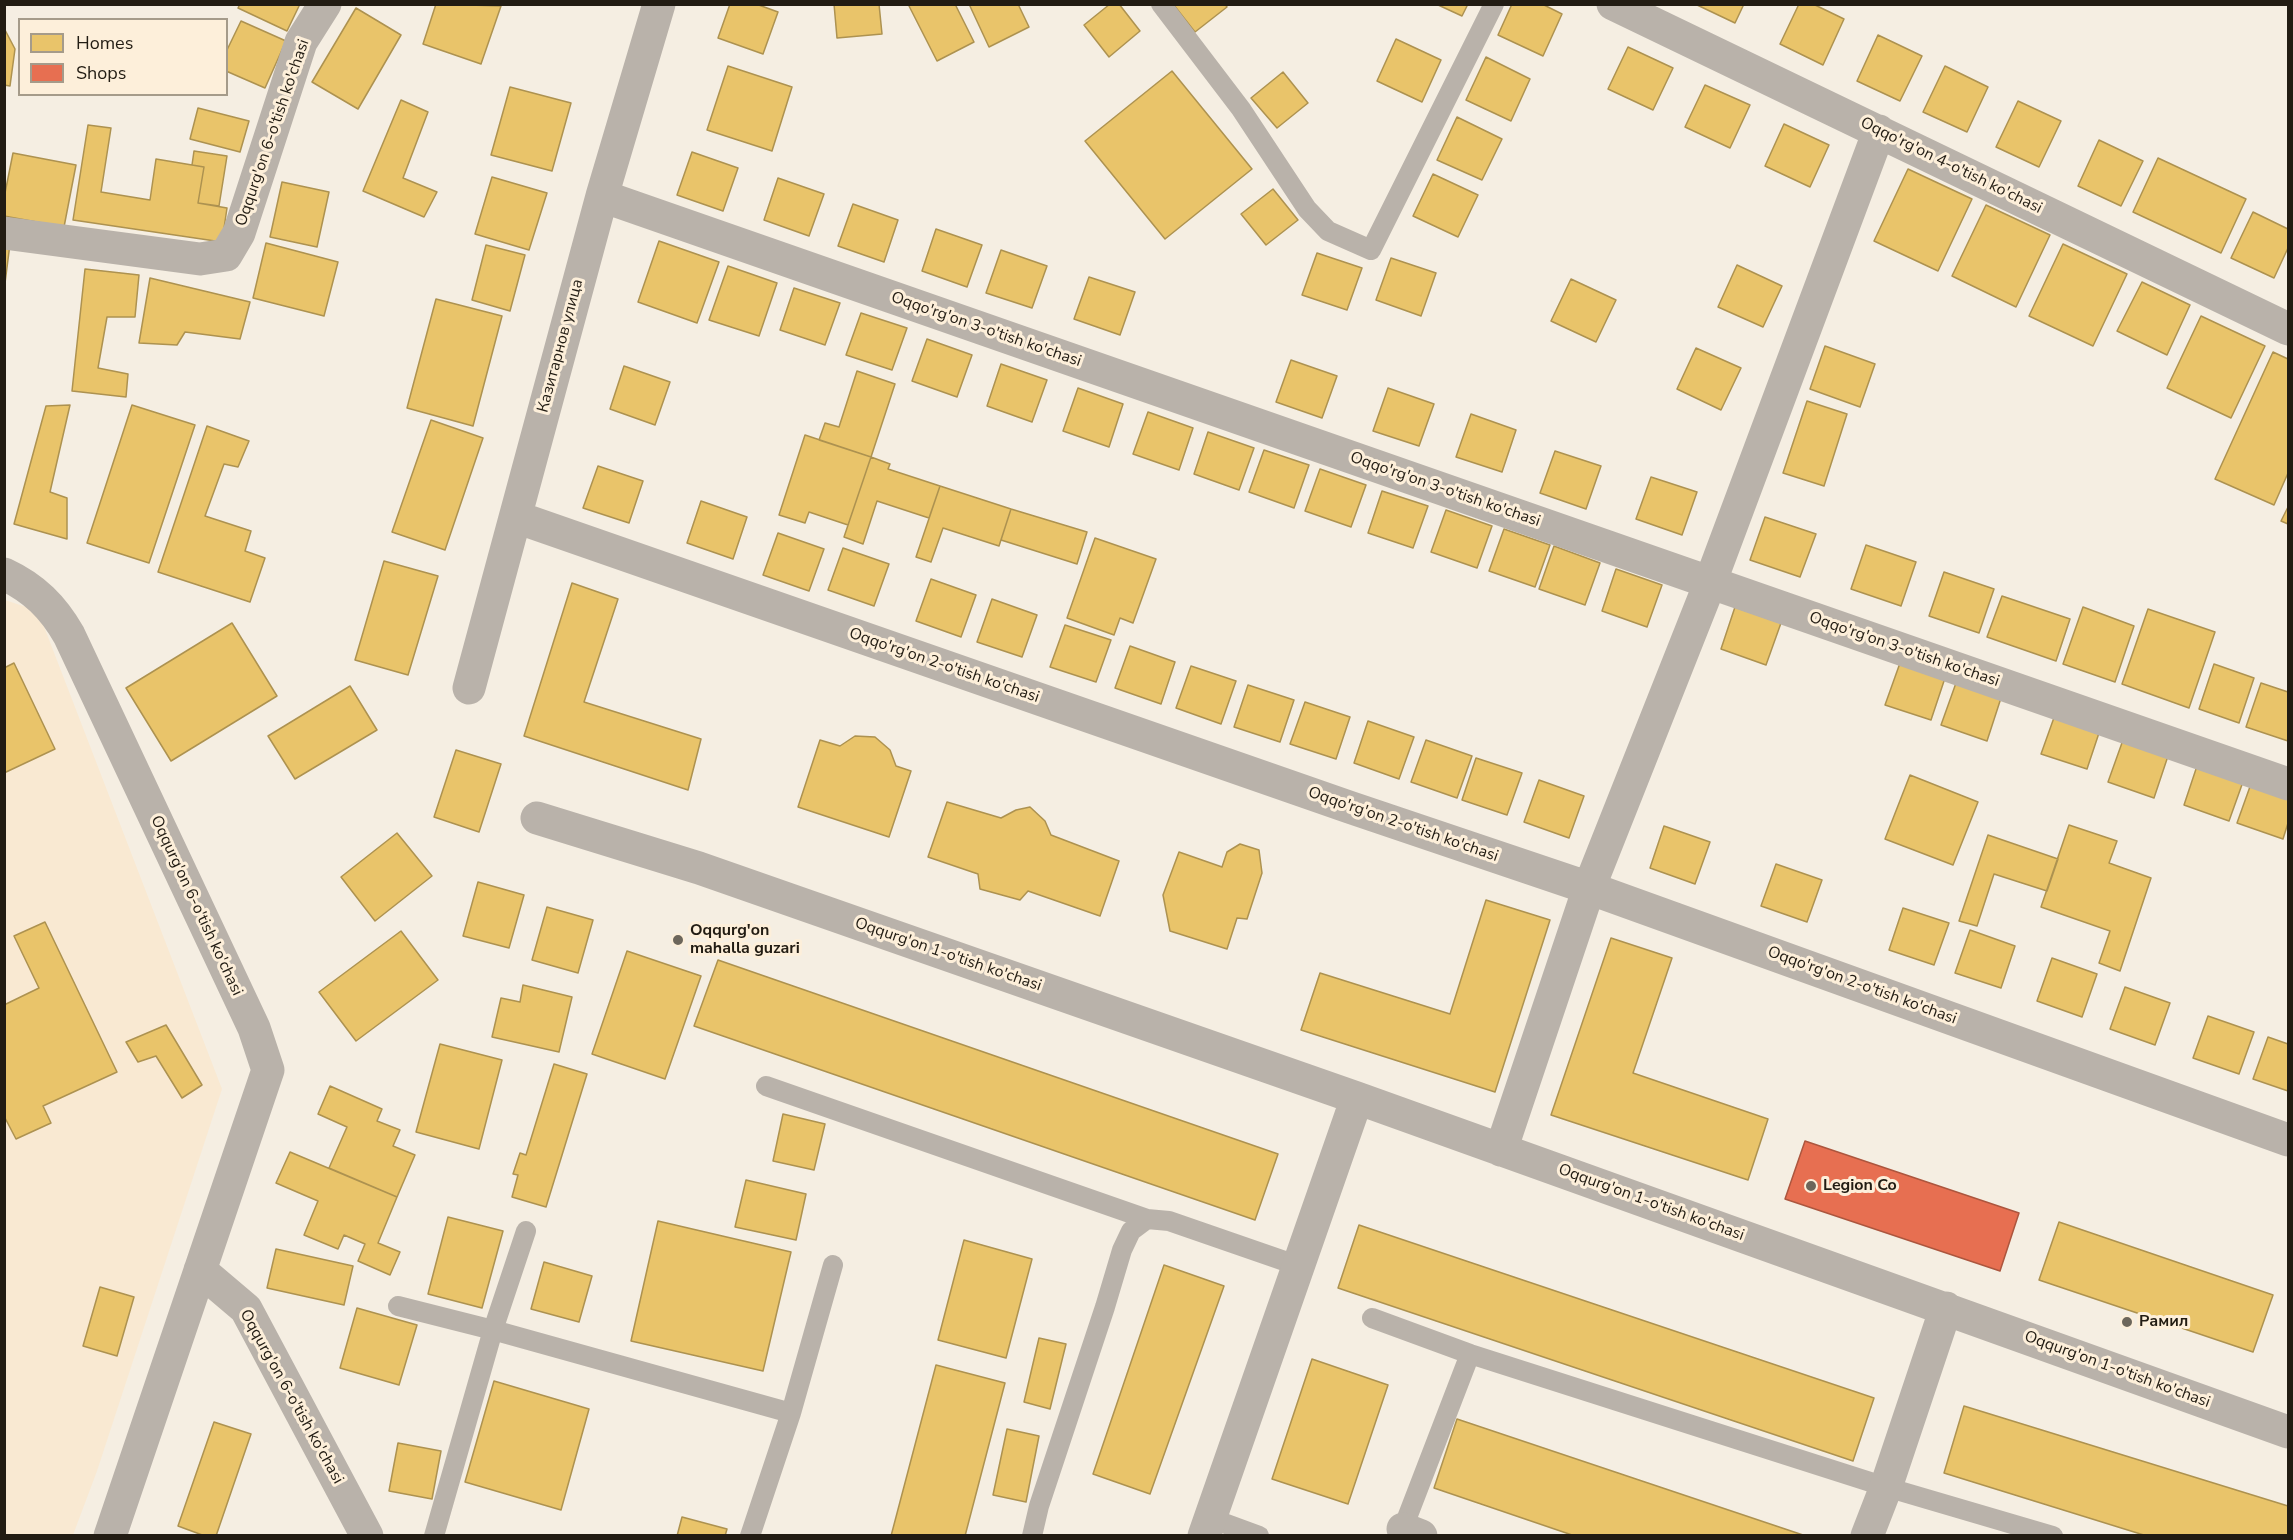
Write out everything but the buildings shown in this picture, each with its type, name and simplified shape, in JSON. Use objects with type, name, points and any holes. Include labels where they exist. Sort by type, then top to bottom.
[{"type":"street","name":"Oqqurg'on 6-o'tish ko'chasi","points":[[4,233],[200,259],[226,255],[239,233],[301,42],[325,4]]},
{"type":"street","name":"Казитарнов улица","points":[[469,688],[602,196],[659,4]]},
{"type":"street","name":"Oqqo'rg'on 4-o'tish ko'chasi","points":[[1613,4],[2289,329]]},
{"type":"street","points":[[1501,1150],[1589,888],[1710,583],[1879,130]]},
{"type":"street","name":"Oqqo'rg'on 3-o'tish ko'chasi","points":[[602,196],[2289,783]]},
{"type":"street","name":"Oqqo'rg'on 2-o'tish ko'chasi","points":[[516,517],[1349,807],[1589,888],[2289,1140]]},
{"type":"street","name":"Oqqurg'on 6-o'tish ko'chasi","points":[[4,574],[39,595],[58,615],[69,635],[254,1028],[268,1070],[110,1536]]},
{"type":"street","name":"Oqqurg'on 1-o'tish ko'chasi","points":[[537,818],[699,868],[1357,1098],[2289,1432]]},
{"type":"street","points":[[1207,1527],[1357,1098]]},
{"type":"street","name":"Oqqurg'on 6-o'tish ko'chasi","points":[[200,1270],[246,1309],[367,1536]]},
{"type":"street","points":[[1867,1536],[1886,1487],[1946,1308]]},
{"type":"lane","points":[[1161,4],[1241,109],[1306,208],[1328,231],[1371,250],[1494,4]]},
{"type":"lane","points":[[766,1086],[1148,1219],[1170,1221],[1299,1266]]},
{"type":"lane","points":[[1032,1536],[1039,1506],[1106,1307],[1122,1250],[1131,1231],[1148,1219]]},
{"type":"lane","points":[[434,1536],[493,1330],[526,1231]]},
{"type":"lane","points":[[750,1536],[791,1413],[833,1265]]},
{"type":"lane","points":[[398,1306],[791,1413]]},
{"type":"lane","points":[[1372,1317],[1470,1354],[1886,1487],[2053,1536]]},
{"type":"lane","points":[[1408,1533],[1470,1354]]},
{"type":"lane","points":[[1207,1527],[1259,1536]]},
{"type":"shaded area","points":[[5,600],[38,611],[222,1089],[97,1471],[73,1535],[5,1536]]},
{"type":"place","name":"Oqqurg'on mahalla guzari","points":[[678,940]]},
{"type":"place","name":"Legion Co","points":[[1811,1186]]},
{"type":"place","name":"Рамил","points":[[2127,1322]]}]
